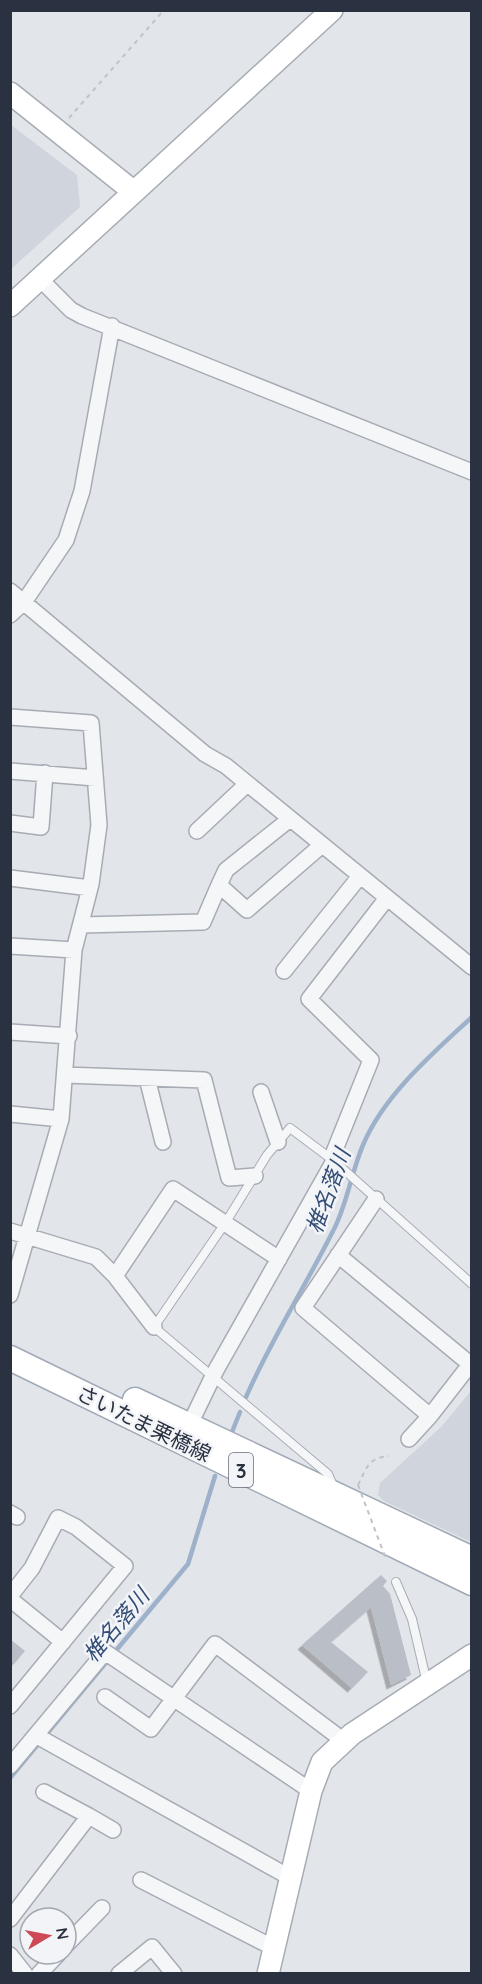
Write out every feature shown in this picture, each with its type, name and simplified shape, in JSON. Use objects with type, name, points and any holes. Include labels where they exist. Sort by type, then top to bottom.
[{"type":"main road","name":"さいたま栗橋線","points":[[10,1341],[189,1426],[348,1490],[471,1559]]},
{"type":"main road","name":"さいたま栗橋線","points":[[10,1358],[471,1583]]},
{"type":"street","points":[[10,306],[332,10]]},
{"type":"street","points":[[10,93],[134,192]]},
{"type":"street","points":[[39,278],[71,310],[471,472]]},
{"type":"street","points":[[10,615],[24,602],[66,540],[82,490],[112,326]]},
{"type":"street","points":[[10,591],[205,754],[247,784],[471,967]]},
{"type":"street","points":[[10,717],[92,723],[99,825],[90,888],[74,950],[61,1119],[10,1295]]},
{"type":"street","points":[[10,771],[95,778]]},
{"type":"street","points":[[10,823],[41,827],[45,773]]},
{"type":"street","points":[[197,831],[247,784]]},
{"type":"street","points":[[81,925],[203,922],[226,870],[290,819]]},
{"type":"street","points":[[219,885],[247,910],[322,845]]},
{"type":"street","points":[[284,971],[360,876]]},
{"type":"street","points":[[10,878],[90,888]]},
{"type":"street","points":[[189,1426],[213,1377],[334,1161],[334,1152],[371,1060],[309,999],[387,898]]},
{"type":"street","points":[[10,946],[74,950]]},
{"type":"street","points":[[10,1032],[69,1036]]},
{"type":"street","points":[[65,1075],[204,1080],[229,1178],[255,1176]]},
{"type":"street","points":[[147,1078],[163,1142]]},
{"type":"street","points":[[261,1092],[278,1142]]},
{"type":"street","points":[[10,1114],[61,1119]]},
{"type":"street","points":[[115,1276],[173,1189],[279,1259]]},
{"type":"street","points":[[376,1199],[303,1308],[430,1416]]},
{"type":"street","points":[[10,1231],[96,1257],[115,1276],[154,1327]]},
{"type":"street","points":[[338,1255],[471,1363],[409,1439]]},
{"type":"street","points":[[10,1706],[63,1642],[125,1566],[84,1532],[58,1518],[32,1568],[10,1597],[63,1642]]},
{"type":"street","points":[[105,1697],[151,1729],[172,1698],[215,1644],[344,1741]]},
{"type":"street","points":[[10,1766],[105,1652],[311,1791]]},
{"type":"street","points":[[268,1974],[311,1791],[322,1762],[344,1741],[471,1655]]},
{"type":"street","points":[[36,1736],[291,1878]]},
{"type":"street","points":[[44,1792],[113,1830]]},
{"type":"street","points":[[10,1919],[89,1816]]},
{"type":"street","points":[[141,1880],[274,1948]]},
{"type":"street","points":[[78,1933],[102,1908]]},
{"type":"street","points":[[119,1974],[152,1947],[174,1974]]},
{"type":"lane","points":[[348,1490],[154,1327],[226,1222],[267,1155],[290,1128],[334,1161],[471,1284]]},
{"type":"lane","points":[[396,1582],[412,1619],[427,1684]]},
{"type":"path","points":[[57,131],[164,10]]},
{"type":"path","points":[[389,1456],[375,1457],[348,1490],[390,1567]]},
{"type":"shaded area","points":[[11,125],[77,175],[80,207],[11,269]]},
{"type":"shaded area","points":[[471,1391],[471,1542],[384,1501],[378,1495],[380,1483],[441,1427]]},
{"type":"building","points":[[381,1575],[387,1581],[383,1586],[390,1594],[411,1675],[391,1685],[371,1607],[331,1642],[368,1672],[352,1688],[302,1645]]},
{"type":"building","points":[[10,1639],[25,1651],[14,1664],[10,1660]]},
{"type":"waterway","name":"椎名落川","points":[[246,1397],[338,1221],[359,1156],[372,1127],[396,1092],[441,1045],[472,1017]]},
{"type":"waterway","name":"椎名落川","points":[[232,1432],[240,1412]]},
{"type":"waterway","name":"椎名落川","points":[[10,1778],[188,1564],[215,1476]]}]
